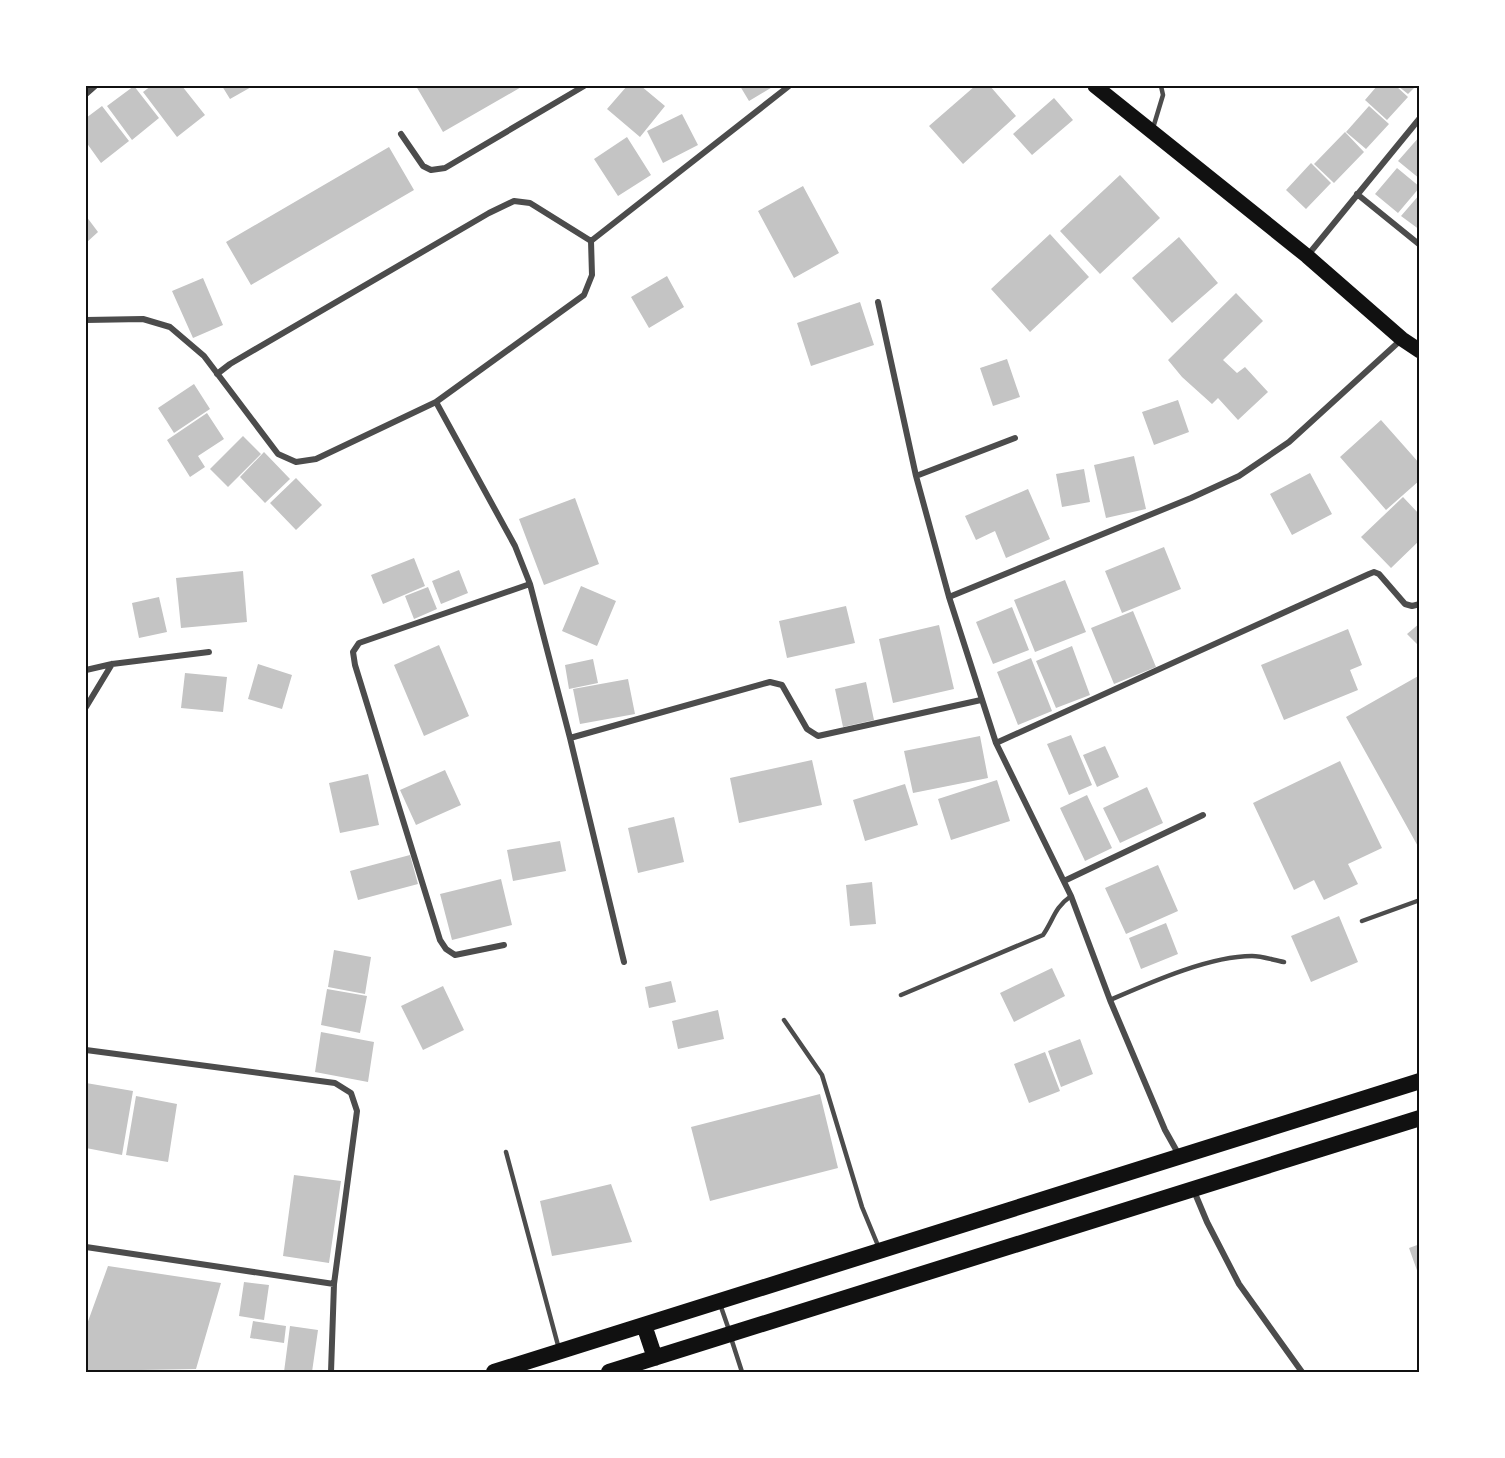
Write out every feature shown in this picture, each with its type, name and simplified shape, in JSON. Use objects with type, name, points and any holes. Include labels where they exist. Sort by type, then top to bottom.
[{"type":"highway","points":[[494,1372],[1419,1081]]},
{"type":"highway","points":[[609,1372],[1419,1118]]},
{"type":"highway","points":[[644,1325],[655,1358]]},
{"type":"main road","points":[[1095,86],[1307,256],[1402,339],[1419,351]]},
{"type":"street","points":[[86,94],[95,86]]},
{"type":"street","points":[[401,134],[423,166],[431,170],[445,168],[584,86]]},
{"type":"street","points":[[591,241],[789,86]]},
{"type":"street","points":[[1307,256],[1419,118]]},
{"type":"street","points":[[1357,194],[1419,245]]},
{"type":"street","points":[[217,374],[230,364],[489,213],[514,201],[530,204],[591,241]]},
{"type":"street","points":[[86,320],[143,319],[170,327],[204,356],[278,454],[296,462],[316,459],[436,402],[584,295],[592,275],[591,241]]},
{"type":"street","points":[[878,302],[916,476],[949,597],[996,743],[1071,896],[1110,1000],[1165,1130],[1180,1157]]},
{"type":"street","points":[[949,597],[1191,498],[1239,476],[1289,442],[1402,339]]},
{"type":"street","points":[[436,402],[515,546],[530,584],[624,963]]},
{"type":"street","points":[[916,476],[1015,438]]},
{"type":"street","points":[[996,743],[1374,572],[1379,574],[1405,604],[1412,606],[1419,604]]},
{"type":"street","points":[[504,945],[455,955],[446,949],[440,940],[358,677],[353,652],[359,643],[530,584]]},
{"type":"street","points":[[86,670],[112,664],[209,652]]},
{"type":"street","points":[[86,706],[112,664]]},
{"type":"street","points":[[570,738],[770,682],[782,685],[807,729],[818,736],[981,700]]},
{"type":"street","points":[[1064,881],[1203,815]]},
{"type":"street","points":[[86,1050],[335,1083],[351,1093],[357,1111],[334,1284],[331,1372]]},
{"type":"street","points":[[1193,1188],[1207,1222],[1239,1284],[1302,1372]]},
{"type":"street","points":[[86,1247],[334,1284]]},
{"type":"lane","points":[[1152,130],[1163,95],[1161,86]]},
{"type":"lane","points":[[901,995],[1043,935],[1054,912],[1071,896]]},
{"type":"lane","points":[[1362,921],[1419,900]]},
{"type":"lane","points":[[1110,1000],[1163,977],[1226,959],[1253,956],[1284,962]]},
{"type":"lane","points":[[784,1020],[822,1076],[862,1207],[879,1250]]},
{"type":"lane","points":[[506,1152],[559,1352]]},
{"type":"lane","points":[[718,1301],[742,1372]]},
{"type":"building","points":[[134,86],[159,118],[132,140],[107,106]]},
{"type":"building","points":[[151,86],[182,86],[205,115],[177,137],[143,92]]},
{"type":"building","points":[[222,86],[253,86],[230,99]]},
{"type":"building","points":[[416,86],[523,86],[443,132]]},
{"type":"building","points":[[627,86],[641,86],[665,106],[640,137],[607,109]]},
{"type":"building","points":[[740,86],[774,86],[749,101]]},
{"type":"building","points":[[975,86],[990,86],[1016,116],[963,164],[929,126]]},
{"type":"building","points":[[1377,86],[1396,86],[1408,97],[1387,120],[1365,100]]},
{"type":"building","points":[[1398,86],[1416,86],[1408,94]]},
{"type":"building","points":[[1054,98],[1073,120],[1032,155],[1013,134]]},
{"type":"building","points":[[102,106],[129,141],[101,163],[86,142],[86,118]]},
{"type":"building","points":[[1369,106],[1389,124],[1366,149],[1346,132]]},
{"type":"building","points":[[682,114],[698,145],[663,163],[647,131]]},
{"type":"building","points":[[1345,132],[1364,152],[1334,183],[1314,164]]},
{"type":"building","points":[[1420,136],[1420,179],[1398,161]]},
{"type":"building","points":[[627,137],[651,175],[618,196],[594,159]]},
{"type":"building","points":[[389,147],[414,190],[251,285],[226,242]]},
{"type":"building","points":[[1311,163],[1331,183],[1306,209],[1286,190]]},
{"type":"building","points":[[1397,168],[1420,187],[1398,213],[1375,194]]},
{"type":"building","points":[[1120,175],[1160,218],[1100,274],[1060,231]]},
{"type":"building","points":[[803,186],[839,253],[794,278],[758,211]]},
{"type":"building","points":[[1420,194],[1420,230],[1401,216]]},
{"type":"building","points":[[86,216],[98,232],[86,243]]},
{"type":"building","points":[[1050,234],[1089,277],[1030,332],[991,289]]},
{"type":"building","points":[[1179,237],[1218,283],[1172,323],[1132,278]]},
{"type":"building","points":[[667,276],[684,307],[649,328],[631,297]]},
{"type":"building","points":[[203,278],[223,325],[193,338],[172,291]]},
{"type":"building","points":[[1236,293],[1263,321],[1223,360],[1237,373],[1245,367],[1268,392],[1238,420],[1218,398],[1212,404],[1182,377],[1168,360]]},
{"type":"building","points":[[860,302],[874,345],[811,366],[797,323]]},
{"type":"building","points":[[1007,359],[1020,397],[993,406],[980,368]]},
{"type":"building","points":[[194,384],[210,409],[174,433],[158,408]]},
{"type":"building","points":[[1178,400],[1189,432],[1154,445],[1142,412]]},
{"type":"building","points":[[207,413],[224,439],[198,456],[205,467],[190,477],[167,440]]},
{"type":"building","points":[[1381,420],[1420,464],[1420,480],[1386,510],[1340,457]]},
{"type":"building","points":[[243,436],[261,454],[228,487],[210,469]]},
{"type":"building","points":[[264,452],[290,479],[265,503],[240,477]]},
{"type":"building","points":[[1134,456],[1146,509],[1106,518],[1094,465]]},
{"type":"building","points":[[1084,469],[1090,502],[1062,507],[1056,474]]},
{"type":"building","points":[[1310,473],[1332,514],[1292,535],[1270,494]]},
{"type":"building","points":[[296,478],[322,505],[296,530],[270,503]]},
{"type":"building","points":[[1028,489],[1050,539],[1006,558],[995,531],[976,540],[965,516]]},
{"type":"building","points":[[1403,497],[1420,515],[1420,540],[1391,568],[1361,537]]},
{"type":"building","points":[[575,498],[599,564],[544,585],[519,519]]},
{"type":"building","points":[[1164,547],[1181,589],[1122,613],[1105,571]]},
{"type":"building","points":[[414,558],[425,586],[383,604],[371,575]]},
{"type":"building","points":[[459,570],[468,593],[441,604],[432,581]]},
{"type":"building","points":[[243,571],[247,622],[181,628],[176,578]]},
{"type":"building","points":[[1065,580],[1086,632],[1035,652],[1014,600]]},
{"type":"building","points":[[581,586],[616,601],[597,646],[562,631]]},
{"type":"building","points":[[428,587],[437,609],[414,619],[405,596]]},
{"type":"building","points":[[159,597],[167,632],[139,638],[132,603]]},
{"type":"building","points":[[846,606],[855,643],[787,658],[779,621]]},
{"type":"building","points":[[1012,607],[1029,650],[993,664],[976,622]]},
{"type":"building","points":[[1133,611],[1156,667],[1114,684],[1091,628]]},
{"type":"building","points":[[1420,623],[1420,647],[1407,634]]},
{"type":"building","points":[[939,625],[954,689],[893,703],[879,639]]},
{"type":"building","points":[[1348,629],[1362,665],[1350,670],[1358,690],[1284,720],[1261,665]]},
{"type":"building","points":[[439,645],[469,716],[424,736],[394,665]]},
{"type":"building","points":[[1072,646],[1090,695],[1056,708],[1036,661]]},
{"type":"building","points":[[1031,658],[1052,711],[1018,725],[997,672]]},
{"type":"building","points":[[593,659],[598,683],[569,689],[565,665]]},
{"type":"building","points":[[258,664],[292,675],[282,709],[248,699]]},
{"type":"building","points":[[185,673],[227,677],[223,712],[181,708]]},
{"type":"building","points":[[1420,675],[1420,850],[1346,717]]},
{"type":"building","points":[[628,679],[635,714],[580,724],[573,689]]},
{"type":"building","points":[[866,682],[874,720],[843,727],[835,689]]},
{"type":"building","points":[[1071,735],[1092,785],[1069,795],[1047,744]]},
{"type":"building","points":[[980,736],[988,778],[913,793],[904,751]]},
{"type":"building","points":[[1105,746],[1119,777],[1097,787],[1083,755]]},
{"type":"building","points":[[812,760],[822,805],[739,823],[730,778]]},
{"type":"building","points":[[1340,761],[1382,848],[1348,864],[1358,884],[1324,900],[1314,880],[1294,890],[1253,803]]},
{"type":"building","points":[[445,770],[461,805],[416,825],[400,790]]},
{"type":"building","points":[[368,774],[379,825],[340,833],[329,783]]},
{"type":"building","points":[[997,780],[1010,821],[951,840],[938,799]]},
{"type":"building","points":[[905,784],[918,825],[865,841],[853,800]]},
{"type":"building","points":[[1147,787],[1163,823],[1120,843],[1103,808]]},
{"type":"building","points":[[1087,795],[1112,848],[1085,861],[1060,808]]},
{"type":"building","points":[[674,817],[684,862],[638,873],[628,828]]},
{"type":"building","points":[[560,841],[566,871],[513,881],[507,850]]},
{"type":"building","points":[[410,855],[418,884],[358,900],[350,871]]},
{"type":"building","points":[[1158,865],[1178,911],[1126,934],[1105,888]]},
{"type":"building","points":[[501,879],[512,925],[452,940],[440,894]]},
{"type":"building","points":[[872,882],[876,924],[850,926],[846,885]]},
{"type":"building","points":[[1339,916],[1358,962],[1311,982],[1291,936]]},
{"type":"building","points":[[1166,923],[1178,954],[1141,969],[1129,938]]},
{"type":"building","points":[[334,950],[371,957],[365,994],[328,987]]},
{"type":"building","points":[[1052,968],[1065,996],[1014,1022],[1000,993]]},
{"type":"building","points":[[671,981],[676,1002],[649,1008],[645,987]]},
{"type":"building","points":[[443,986],[464,1030],[423,1050],[401,1006]]},
{"type":"building","points":[[327,989],[367,996],[360,1033],[321,1025]]},
{"type":"building","points":[[718,1010],[724,1039],[678,1049],[672,1021]]},
{"type":"building","points":[[321,1032],[374,1042],[368,1082],[315,1072]]},
{"type":"building","points":[[1080,1039],[1093,1074],[1061,1087],[1048,1051]]},
{"type":"building","points":[[1045,1052],[1060,1091],[1029,1103],[1014,1064]]},
{"type":"building","points":[[86,1083],[133,1091],[122,1155],[86,1148]]},
{"type":"building","points":[[820,1094],[838,1168],[710,1201],[691,1127]]},
{"type":"building","points":[[136,1096],[177,1104],[168,1162],[126,1155]]},
{"type":"building","points":[[294,1175],[341,1181],[329,1263],[283,1256]]},
{"type":"building","points":[[611,1184],[632,1242],[552,1256],[540,1201]]},
{"type":"building","points":[[1420,1244],[1420,1276],[1419,1276],[1409,1248]]},
{"type":"building","points":[[108,1266],[221,1283],[196,1369],[86,1371],[86,1327]]},
{"type":"building","points":[[244,1282],[269,1285],[264,1320],[239,1316]]},
{"type":"building","points":[[253,1321],[286,1326],[284,1343],[250,1338]]},
{"type":"building","points":[[290,1326],[318,1330],[312,1372],[284,1372]]}]
